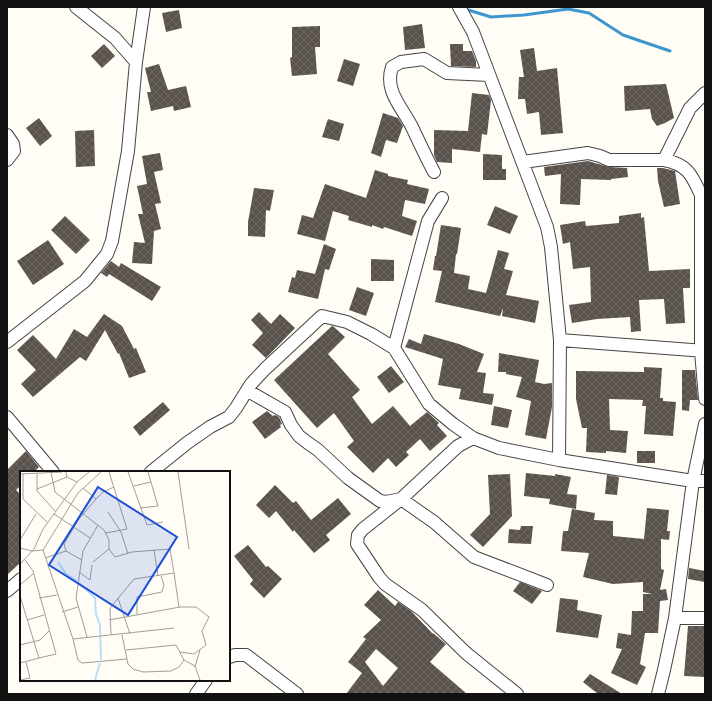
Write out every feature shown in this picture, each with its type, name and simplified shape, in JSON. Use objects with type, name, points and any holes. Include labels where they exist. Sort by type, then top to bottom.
[{"type":"street","points":[[76,7],[115,38],[136,62]]},
{"type":"street","points":[[7,342],[85,281],[107,254],[112,240],[128,151],[136,62],[144,7]]},
{"type":"street","points":[[459,7],[473,32],[547,227],[551,248],[560,340],[559,460]]},
{"type":"street","points":[[434,172],[411,125],[393,93],[390,75],[392,67],[401,62],[424,59],[447,73],[489,75]]},
{"type":"street","points":[[664,160],[690,108],[705,93]]},
{"type":"street","points":[[7,135],[13,144],[14,151],[7,160]]},
{"type":"street","points":[[523,162],[588,153],[609,160],[664,160],[684,167],[701,195],[705,399]]},
{"type":"street","points":[[394,348],[428,221],[442,198]]},
{"type":"street","points":[[152,471],[187,443],[228,417],[265,369],[322,316],[347,322],[394,348],[430,404],[453,424],[473,438],[499,448],[559,460],[699,481]]},
{"type":"street","points":[[560,340],[703,351]]},
{"type":"street","points":[[248,391],[285,412],[291,426],[299,436],[318,450],[348,478],[380,501],[386,502],[401,499],[434,522],[474,557],[547,585]]},
{"type":"street","points":[[7,417],[52,471]]},
{"type":"street","points":[[658,694],[675,618],[699,481],[705,424]]},
{"type":"street","points":[[473,438],[458,446],[401,499],[363,529],[358,535],[357,544],[379,577],[386,584],[422,610],[466,653],[517,694]]},
{"type":"street","points":[[7,591],[20,580]]},
{"type":"street","points":[[675,618],[705,618]]},
{"type":"street","points":[[230,656],[235,654],[246,655],[297,694]]},
{"type":"street","points":[[196,694],[205,681]]},
{"type":"building","points":[[179,10],[182,28],[166,32],[162,13]]},
{"type":"building","points":[[422,24],[425,48],[405,50],[403,27]]},
{"type":"building","points":[[320,26],[320,47],[315,47],[317,74],[292,76],[290,58],[292,57],[292,27]]},
{"type":"building","points":[[104,44],[115,56],[102,68],[91,56]]},
{"type":"building","points":[[450,44],[463,44],[463,51],[472,51],[476,61],[476,67],[451,66]]},
{"type":"building","points":[[534,48],[537,71],[557,68],[563,133],[541,135],[539,112],[527,114],[525,99],[518,99],[519,77],[524,77],[520,50]]},
{"type":"building","points":[[344,59],[360,64],[353,86],[337,81]]},
{"type":"building","points":[[159,64],[168,90],[186,86],[191,107],[174,111],[173,106],[151,111],[147,92],[151,92],[145,68]]},
{"type":"building","points":[[666,84],[674,118],[657,126],[652,119],[650,109],[625,111],[624,86]]},
{"type":"building","points":[[472,93],[489,95],[491,100],[487,135],[482,134],[480,152],[452,149],[452,163],[437,162],[434,155],[434,130],[468,131]]},
{"type":"building","points":[[383,113],[398,118],[403,126],[397,143],[386,140],[381,157],[371,153]]},
{"type":"building","points":[[39,118],[52,136],[40,146],[26,128]]},
{"type":"building","points":[[328,119],[344,124],[339,141],[322,137]]},
{"type":"building","points":[[94,130],[95,166],[76,167],[75,131]]},
{"type":"building","points":[[160,153],[163,170],[154,172],[161,203],[155,204],[161,229],[154,231],[152,264],[132,263],[134,242],[145,243],[138,214],[143,214],[137,186],[147,184],[142,156]]},
{"type":"building","points":[[483,154],[502,155],[502,169],[506,169],[506,180],[483,180]]},
{"type":"building","points":[[588,161],[609,167],[627,168],[628,177],[611,180],[581,179],[580,205],[560,204],[561,174],[545,176],[544,167]]},
{"type":"building","points":[[657,168],[675,171],[680,204],[664,207],[658,181]]},
{"type":"building","points":[[375,170],[388,174],[388,176],[408,180],[407,184],[429,189],[425,204],[405,200],[402,216],[417,221],[412,236],[384,227],[383,229],[372,225],[372,227],[348,220],[349,216],[333,211],[325,241],[297,234],[302,215],[313,218],[325,184],[366,198]]},
{"type":"building","points":[[254,188],[274,190],[270,211],[266,210],[265,237],[248,236],[248,222]]},
{"type":"building","points":[[495,206],[518,216],[510,234],[487,225]]},
{"type":"building","points":[[641,213],[641,218],[644,217],[649,271],[690,269],[690,288],[683,288],[685,323],[666,324],[664,299],[639,300],[641,331],[631,332],[630,317],[597,319],[572,323],[569,305],[591,302],[590,267],[573,269],[570,242],[563,244],[560,225],[585,221],[586,226],[619,223],[619,216]]},
{"type":"building","points":[[65,216],[90,240],[76,254],[51,230]]},
{"type":"building","points":[[441,225],[461,228],[454,273],[470,276],[468,289],[486,293],[498,250],[509,253],[504,269],[513,271],[506,295],[539,301],[535,323],[502,316],[503,308],[500,316],[435,302],[442,271],[433,270]]},
{"type":"building","points":[[48,240],[64,264],[33,285],[17,261]]},
{"type":"building","points":[[324,244],[336,249],[329,270],[325,269],[318,299],[288,292],[292,277],[295,278],[297,270],[315,274]]},
{"type":"building","points":[[371,259],[394,260],[394,281],[371,281]]},
{"type":"building","points":[[111,261],[119,267],[121,263],[161,287],[152,301],[109,274],[107,277],[101,273]]},
{"type":"building","points":[[357,287],[374,293],[366,316],[349,310]]},
{"type":"building","points":[[259,312],[271,324],[280,314],[295,328],[266,358],[252,345],[263,333],[251,320]]},
{"type":"building","points":[[104,314],[122,326],[134,349],[136,348],[146,372],[129,378],[119,353],[118,354],[105,330],[86,361],[80,357],[33,397],[21,384],[36,370],[17,350],[33,335],[56,359],[74,329],[87,337]]},
{"type":"building","points":[[332,326],[345,337],[328,354],[360,390],[352,397],[372,424],[393,406],[410,426],[427,412],[439,423],[437,425],[447,436],[430,451],[420,439],[406,452],[409,455],[396,467],[388,458],[373,473],[347,447],[354,441],[334,413],[317,428],[274,380]]},
{"type":"building","points":[[424,334],[459,344],[484,354],[477,372],[486,373],[483,393],[494,394],[492,405],[459,399],[461,389],[438,385],[443,359],[405,347],[409,339],[421,344]]},
{"type":"building","points":[[499,353],[539,360],[535,382],[544,384],[552,383],[552,407],[546,439],[525,435],[531,401],[516,397],[522,377],[506,374],[506,372],[498,372]]},
{"type":"building","points":[[391,366],[404,382],[389,393],[377,377]]},
{"type":"building","points":[[644,367],[662,368],[660,398],[663,398],[663,401],[676,402],[673,436],[644,434],[646,406],[642,406],[643,400],[609,399],[610,430],[628,431],[626,453],[606,451],[606,453],[586,452],[587,428],[582,428],[576,399],[576,371],[644,372]]},
{"type":"building","points":[[682,370],[695,370],[698,400],[690,400],[689,411],[682,410]]},
{"type":"building","points":[[163,402],[170,410],[140,436],[133,427]]},
{"type":"building","points":[[494,406],[512,410],[508,428],[491,425]]},
{"type":"building","points":[[267,411],[273,416],[275,415],[279,417],[282,424],[280,425],[281,427],[265,439],[252,422]]},
{"type":"building","points":[[26,451],[39,467],[35,471],[20,471],[20,486],[16,490],[20,494],[20,563],[7,575],[7,470]]},
{"type":"building","points":[[637,451],[655,451],[655,463],[637,463]]},
{"type":"building","points":[[526,473],[555,476],[555,474],[571,477],[567,494],[577,495],[576,509],[549,504],[550,499],[524,496]]},
{"type":"building","points":[[510,474],[512,516],[483,547],[470,535],[490,514],[488,475]]},
{"type":"building","points":[[607,475],[619,477],[617,495],[605,494]]},
{"type":"building","points":[[275,485],[293,503],[296,501],[311,520],[338,498],[351,514],[326,535],[330,540],[314,553],[294,530],[293,532],[276,511],[269,518],[256,505]]},
{"type":"building","points":[[647,508],[669,510],[667,531],[670,531],[669,540],[661,539],[661,569],[664,570],[660,590],[666,589],[668,600],[660,601],[658,633],[645,633],[640,664],[646,667],[637,685],[611,673],[622,649],[616,648],[618,633],[631,635],[632,611],[643,611],[643,594],[652,594],[643,592],[643,582],[613,584],[583,577],[589,553],[561,551],[563,531],[568,531],[572,509],[595,513],[594,520],[613,521],[613,536],[644,539]]},
{"type":"building","points":[[521,526],[533,526],[531,544],[508,543],[509,529],[520,530]]},
{"type":"building","points":[[248,545],[266,567],[268,566],[282,579],[264,598],[250,584],[253,580],[234,556]]},
{"type":"building","points":[[689,568],[705,571],[705,582],[688,579]]},
{"type":"building","points":[[520,582],[542,591],[532,604],[513,591]]},
{"type":"building","points":[[378,590],[395,606],[398,602],[411,611],[433,634],[446,644],[430,662],[467,694],[346,694],[362,673],[348,662],[366,639],[363,637],[381,620],[364,605]],"holes":[[[376,649],[398,668],[383,686],[365,662]]]},
{"type":"building","points":[[560,598],[578,600],[577,610],[602,615],[598,638],[556,632]]},
{"type":"building","points":[[688,626],[705,626],[705,677],[684,676]]},
{"type":"building","points":[[590,674],[622,694],[598,694],[583,682]]},
{"type":"waterway","points":[[465,9],[491,17],[524,15],[568,9],[589,13],[623,35],[670,51]]}]
